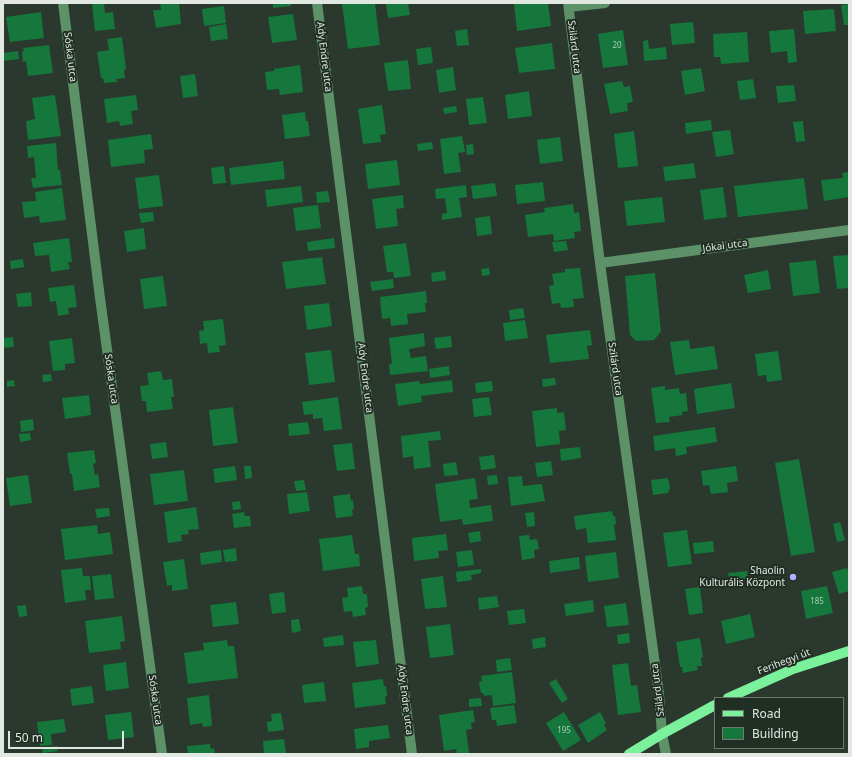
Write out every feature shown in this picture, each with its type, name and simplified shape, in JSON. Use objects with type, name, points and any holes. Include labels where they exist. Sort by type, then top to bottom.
[{"type":"main road","name":"Ferihegyi út","points":[[730,697],[793,670],[849,651]]},
{"type":"main road","points":[[629,754],[714,706]]},
{"type":"street","name":"Sóska utca","points":[[63,3],[100,298],[162,754]]},
{"type":"street","name":"Ady Endre utca","points":[[317,3],[412,754]]},
{"type":"street","points":[[569,5],[605,3]]},
{"type":"street","name":"Szilárd utca","points":[[569,5],[600,263],[659,694],[662,734],[666,754]]},
{"type":"street","name":"Jókai utca","points":[[600,263],[849,230]]},
{"type":"building","points":[[104,3],[105,13],[113,12],[115,29],[95,31],[92,4]]},
{"type":"building","points":[[160,3],[179,3],[181,24],[156,28],[153,10],[161,10]]},
{"type":"building","points":[[273,3],[291,3],[291,6],[273,8]]},
{"type":"building","points":[[375,3],[380,45],[348,49],[342,4]]},
{"type":"building","points":[[408,3],[410,15],[388,18],[386,4]]},
{"type":"building","points":[[548,3],[551,26],[517,31],[514,4]]},
{"type":"building","points":[[849,4],[849,25],[844,25],[841,5]]},
{"type":"building","points":[[224,6],[226,23],[204,26],[202,9]]},
{"type":"building","points":[[834,9],[836,31],[805,34],[803,11]]},
{"type":"building","points":[[41,12],[44,38],[10,42],[6,17]]},
{"type":"building","points":[[293,14],[297,40],[272,43],[268,17]]},
{"type":"building","points":[[693,22],[695,43],[672,45],[670,24]]},
{"type":"building","points":[[226,24],[228,39],[211,41],[209,27]]},
{"type":"building","points":[[467,29],[469,45],[457,46],[455,31]]},
{"type":"building","points":[[794,29],[797,62],[788,63],[787,51],[771,53],[769,31]]},
{"type":"building","points":[[623,30],[628,65],[603,68],[598,34]]},
{"type":"building","points":[[747,32],[749,62],[721,64],[720,57],[714,57],[713,34]]},
{"type":"building","points":[[122,37],[126,69],[124,70],[125,78],[116,79],[117,82],[104,83],[103,78],[101,78],[97,52],[109,50],[107,39]]},
{"type":"building","points":[[648,40],[649,49],[666,47],[667,59],[644,61],[643,41]]},
{"type":"building","points":[[552,43],[555,69],[519,73],[515,48]]},
{"type":"building","points":[[49,45],[53,73],[28,76],[26,61],[23,62],[23,48]]},
{"type":"building","points":[[431,47],[433,63],[418,65],[416,49]]},
{"type":"building","points":[[18,51],[19,59],[3,61],[3,53]]},
{"type":"building","points":[[408,60],[411,89],[388,91],[384,63]]},
{"type":"building","points":[[300,65],[303,92],[280,95],[279,89],[267,90],[265,72]]},
{"type":"building","points":[[453,67],[456,90],[439,93],[436,70]]},
{"type":"building","points":[[701,68],[705,91],[685,95],[681,71]]},
{"type":"building","points":[[195,74],[198,96],[183,98],[180,76]]},
{"type":"building","points":[[753,79],[756,98],[740,100],[737,81]]},
{"type":"building","points":[[622,81],[624,87],[630,86],[633,102],[627,103],[628,111],[610,114],[604,84]]},
{"type":"building","points":[[794,85],[796,101],[778,103],[776,86]]},
{"type":"building","points":[[529,91],[532,116],[508,119],[505,95]]},
{"type":"building","points":[[55,95],[61,136],[28,140],[26,121],[35,119],[32,98]]},
{"type":"building","points":[[136,95],[138,110],[131,111],[133,124],[120,126],[119,121],[107,123],[104,99]]},
{"type":"building","points":[[483,97],[487,123],[469,125],[466,99]]},
{"type":"building","points":[[382,105],[386,134],[380,135],[381,142],[363,144],[358,109]]},
{"type":"building","points":[[456,106],[457,112],[444,114],[443,108]]},
{"type":"building","points":[[305,112],[310,136],[285,139],[282,115]]},
{"type":"building","points":[[711,120],[712,130],[686,134],[685,123]]},
{"type":"building","points":[[803,121],[805,141],[796,142],[793,122]]},
{"type":"building","points":[[730,130],[734,154],[716,157],[712,132]]},
{"type":"building","points":[[634,131],[638,166],[618,168],[614,134]]},
{"type":"building","points":[[151,134],[153,149],[144,150],[145,163],[111,167],[108,140]]},
{"type":"building","points":[[462,136],[465,152],[458,153],[461,172],[444,174],[440,139]]},
{"type":"building","points":[[560,137],[563,161],[540,164],[537,140]]},
{"type":"building","points":[[432,142],[433,149],[418,151],[417,144]]},
{"type":"building","points":[[56,143],[58,170],[60,170],[62,185],[33,188],[31,178],[36,178],[34,157],[28,158],[27,146]]},
{"type":"building","points":[[473,144],[474,154],[467,155],[466,145]]},
{"type":"building","points":[[397,160],[400,185],[368,189],[365,164]]},
{"type":"building","points":[[283,161],[285,179],[231,185],[229,168]]},
{"type":"building","points":[[694,163],[696,178],[665,181],[663,167]]},
{"type":"building","points":[[224,166],[226,183],[213,184],[211,168]]},
{"type":"building","points":[[849,172],[849,197],[824,201],[821,180],[843,178],[842,173]]},
{"type":"building","points":[[159,175],[163,206],[139,209],[135,178]]},
{"type":"building","points":[[804,178],[808,209],[738,217],[734,186]]},
{"type":"building","points":[[543,182],[545,201],[517,204],[515,185]]},
{"type":"building","points":[[495,183],[497,196],[473,199],[471,186]]},
{"type":"building","points":[[466,185],[467,197],[459,198],[462,217],[442,220],[442,214],[447,213],[445,198],[436,199],[435,189]]},
{"type":"building","points":[[301,186],[303,202],[267,207],[265,190]]},
{"type":"building","points":[[723,187],[727,217],[704,220],[700,190]]},
{"type":"building","points":[[62,188],[66,220],[40,223],[39,216],[24,218],[22,202],[36,201],[35,192]]},
{"type":"building","points":[[328,191],[330,202],[317,203],[316,192]]},
{"type":"building","points":[[403,195],[404,208],[396,209],[398,226],[376,229],[372,199]]},
{"type":"building","points":[[662,197],[665,222],[627,226],[624,201]]},
{"type":"building","points":[[573,204],[574,213],[579,212],[581,231],[574,232],[575,238],[554,241],[553,234],[528,237],[525,215],[545,212],[544,208]]},
{"type":"building","points":[[318,205],[321,228],[296,231],[293,208]]},
{"type":"building","points":[[153,212],[154,221],[141,223],[139,213]]},
{"type":"building","points":[[490,216],[492,234],[477,236],[475,218]]},
{"type":"building","points":[[144,228],[146,249],[127,252],[124,231]]},
{"type":"building","points":[[69,238],[72,262],[68,262],[70,269],[51,272],[49,255],[35,256],[33,243]]},
{"type":"building","points":[[334,238],[335,248],[308,251],[307,242]]},
{"type":"building","points":[[566,241],[568,250],[554,252],[552,242]]},
{"type":"building","points":[[406,243],[411,276],[394,278],[393,272],[387,272],[383,246]]},
{"type":"building","points":[[849,255],[849,288],[837,289],[833,256]]},
{"type":"building","points":[[322,257],[326,284],[286,289],[282,262]]},
{"type":"building","points":[[23,259],[24,267],[11,269],[10,261]]},
{"type":"building","points":[[816,260],[820,293],[793,296],[789,263]]},
{"type":"building","points":[[489,268],[490,275],[482,276],[481,269]]},
{"type":"building","points":[[580,268],[584,298],[573,299],[574,307],[561,308],[560,303],[552,304],[549,286],[554,285],[552,274],[565,272],[565,269]]},
{"type":"building","points":[[768,270],[771,289],[748,293],[744,275]]},
{"type":"building","points":[[445,271],[446,280],[432,282],[431,273]]},
{"type":"building","points":[[655,273],[661,332],[654,340],[636,341],[630,335],[625,276]]},
{"type":"building","points":[[163,276],[167,306],[144,309],[140,279]]},
{"type":"building","points":[[393,279],[394,288],[372,291],[370,282]]},
{"type":"building","points":[[74,285],[77,307],[68,308],[69,314],[58,316],[56,301],[50,302],[48,288]]},
{"type":"building","points":[[426,291],[426,312],[407,314],[408,324],[391,326],[390,318],[382,319],[380,297]]},
{"type":"building","points":[[31,292],[32,306],[18,307],[16,294]]},
{"type":"building","points":[[329,303],[332,326],[307,330],[304,306]]},
{"type":"building","points":[[523,308],[525,318],[510,320],[509,310]]},
{"type":"building","points":[[223,319],[226,345],[219,346],[220,352],[208,353],[207,343],[200,344],[199,331],[204,330],[203,321]]},
{"type":"building","points":[[525,320],[528,338],[505,341],[503,323]]},
{"type":"building","points":[[590,330],[592,345],[587,346],[589,359],[550,363],[546,335]]},
{"type":"building","points":[[424,333],[425,346],[409,349],[411,358],[426,356],[428,371],[390,375],[389,364],[392,364],[389,338]]},
{"type":"building","points":[[451,336],[452,347],[436,349],[434,338]]},
{"type":"building","points":[[13,337],[14,347],[3,348],[3,338]]},
{"type":"building","points":[[72,338],[75,363],[65,364],[65,370],[53,371],[49,341]]},
{"type":"building","points":[[689,340],[690,349],[714,346],[718,369],[675,375],[670,342]]},
{"type":"building","points":[[331,350],[335,382],[309,385],[305,353]]},
{"type":"building","points":[[778,351],[782,380],[767,382],[766,375],[758,376],[755,354]]},
{"type":"building","points":[[449,366],[450,375],[430,378],[429,369]]},
{"type":"building","points":[[161,371],[163,380],[172,379],[174,397],[171,397],[173,409],[147,412],[146,401],[142,401],[140,386],[149,385],[147,373]]},
{"type":"building","points":[[51,374],[52,381],[43,382],[42,375]]},
{"type":"building","points":[[555,378],[556,385],[543,387],[542,379]]},
{"type":"building","points":[[14,380],[15,386],[7,387],[7,381]]},
{"type":"building","points":[[452,380],[453,392],[421,396],[422,402],[398,406],[395,384],[419,381],[420,384]]},
{"type":"building","points":[[492,381],[493,391],[476,393],[475,383]]},
{"type":"building","points":[[731,383],[735,408],[697,414],[694,389]]},
{"type":"building","points":[[665,386],[665,390],[679,388],[680,394],[686,393],[688,411],[682,412],[683,415],[669,417],[670,422],[656,423],[651,388]]},
{"type":"building","points":[[89,395],[91,415],[65,419],[62,398]]},
{"type":"building","points":[[338,397],[342,429],[324,431],[322,418],[313,419],[313,414],[304,415],[302,402]]},
{"type":"building","points":[[489,397],[492,415],[474,417],[472,399]]},
{"type":"building","points":[[233,407],[238,443],[213,446],[209,410]]},
{"type":"building","points":[[557,408],[557,413],[564,412],[566,430],[559,431],[560,444],[536,447],[532,411]]},
{"type":"building","points":[[33,419],[34,430],[21,432],[20,421]]},
{"type":"building","points":[[308,422],[310,434],[289,436],[288,424]]},
{"type":"building","points":[[715,427],[717,442],[686,447],[687,454],[676,456],[675,448],[655,451],[653,436]]},
{"type":"building","points":[[440,431],[441,440],[428,441],[431,467],[414,469],[413,456],[403,458],[401,436]]},
{"type":"building","points":[[30,433],[31,440],[20,442],[19,434]]},
{"type":"building","points":[[166,442],[168,457],[152,459],[150,444]]},
{"type":"building","points":[[352,443],[355,469],[337,471],[333,445]]},
{"type":"building","points":[[580,447],[581,458],[561,461],[560,449]]},
{"type":"building","points":[[94,450],[96,463],[93,464],[95,475],[98,474],[100,487],[74,491],[67,453]]},
{"type":"building","points":[[494,455],[496,468],[481,470],[479,457]]},
{"type":"building","points":[[799,459],[815,552],[791,556],[775,463]]},
{"type":"building","points":[[551,461],[553,475],[537,477],[535,463]]},
{"type":"building","points":[[456,462],[458,475],[444,476],[443,464]]},
{"type":"building","points":[[235,466],[237,480],[215,483],[213,469]]},
{"type":"building","points":[[244,466],[251,466],[252,478],[245,479]]},
{"type":"building","points":[[736,466],[738,481],[727,483],[728,492],[711,494],[709,485],[703,486],[701,471]]},
{"type":"building","points":[[184,470],[188,501],[154,505],[150,474]]},
{"type":"building","points":[[28,475],[32,503],[10,506],[6,478]]},
{"type":"building","points":[[497,475],[498,484],[488,485],[487,476]]},
{"type":"building","points":[[522,476],[523,486],[542,484],[545,501],[511,506],[508,477]]},
{"type":"building","points":[[475,478],[478,499],[469,500],[470,508],[491,505],[493,521],[463,525],[462,519],[440,522],[435,484]]},
{"type":"building","points":[[668,478],[670,488],[668,493],[653,495],[651,480]]},
{"type":"building","points":[[304,480],[306,490],[296,491],[294,481]]},
{"type":"building","points":[[307,492],[310,511],[289,514],[287,494]]},
{"type":"building","points":[[350,494],[351,501],[353,500],[353,516],[336,518],[333,496]]},
{"type":"building","points":[[240,501],[241,509],[233,510],[232,502]]},
{"type":"building","points":[[196,507],[199,529],[188,530],[189,534],[181,535],[182,541],[168,543],[164,512]]},
{"type":"building","points":[[109,508],[110,516],[97,518],[95,509]]},
{"type":"building","points":[[612,511],[613,516],[615,516],[616,524],[614,525],[616,540],[588,543],[586,528],[576,530],[574,516]]},
{"type":"building","points":[[244,512],[245,516],[250,516],[251,526],[234,528],[232,514]]},
{"type":"building","points":[[534,512],[535,526],[527,527],[525,513]]},
{"type":"building","points":[[840,522],[845,540],[837,542],[833,524]]},
{"type":"building","points":[[97,525],[98,534],[110,532],[113,554],[65,560],[61,529]]},
{"type":"building","points":[[687,530],[692,564],[668,567],[663,533]]},
{"type":"building","points":[[480,531],[481,541],[470,543],[468,533]]},
{"type":"building","points":[[446,534],[448,550],[438,551],[439,558],[414,561],[412,538]]},
{"type":"building","points":[[352,535],[355,554],[359,554],[360,566],[323,571],[319,539]]},
{"type":"building","points":[[529,535],[530,540],[537,539],[539,549],[534,550],[535,558],[522,560],[519,536]]},
{"type":"building","points":[[713,541],[714,552],[694,554],[693,543]]},
{"type":"building","points":[[236,548],[237,561],[225,562],[223,550]]},
{"type":"building","points":[[221,550],[222,562],[201,565],[200,553]]},
{"type":"building","points":[[472,550],[474,565],[458,567],[456,552]]},
{"type":"building","points":[[616,552],[619,578],[588,582],[585,556]]},
{"type":"building","points":[[579,557],[580,569],[550,573],[549,561]]},
{"type":"building","points":[[184,559],[188,589],[172,591],[172,585],[167,586],[163,562]]},
{"type":"building","points":[[82,568],[83,576],[90,576],[91,590],[85,590],[86,600],[65,603],[61,570]]},
{"type":"building","points":[[847,568],[849,574],[849,591],[839,594],[832,572]]},
{"type":"building","points":[[481,569],[481,573],[471,575],[472,580],[457,582],[456,572]]},
{"type":"building","points":[[747,571],[748,579],[730,582],[728,573]]},
{"type":"building","points":[[111,574],[114,598],[95,600],[92,576]]},
{"type":"building","points":[[443,576],[447,607],[425,609],[421,579]]},
{"type":"building","points":[[362,586],[363,594],[367,594],[368,607],[365,608],[366,615],[353,617],[352,611],[344,612],[342,598],[348,597],[347,588]]},
{"type":"building","points":[[827,586],[833,613],[806,619],[801,591]]},
{"type":"building","points":[[700,587],[703,613],[689,615],[685,589]]},
{"type":"building","points":[[284,592],[286,612],[272,614],[269,594]]},
{"type":"building","points":[[497,596],[499,607],[479,610],[478,598]]},
{"type":"building","points":[[593,600],[594,612],[566,616],[564,604]]},
{"type":"building","points":[[236,602],[239,624],[213,627],[210,605]]},
{"type":"building","points":[[626,603],[629,625],[607,627],[604,606]]},
{"type":"building","points":[[26,605],[27,616],[19,617],[17,606]]},
{"type":"building","points":[[524,609],[526,623],[509,625],[507,611]]},
{"type":"building","points":[[750,614],[755,637],[726,644],[721,621]]},
{"type":"building","points":[[122,616],[125,641],[120,642],[121,649],[89,653],[85,621]]},
{"type":"building","points":[[299,619],[301,631],[292,633],[291,620]]},
{"type":"building","points":[[450,624],[454,655],[430,658],[426,627]]},
{"type":"building","points":[[629,633],[630,643],[618,644],[617,635]]},
{"type":"building","points":[[343,635],[344,645],[324,647],[323,638]]},
{"type":"building","points":[[545,637],[546,647],[533,649],[532,639]]},
{"type":"building","points":[[700,638],[703,657],[701,658],[702,666],[697,666],[698,670],[683,673],[682,667],[680,667],[676,642]]},
{"type":"building","points":[[227,640],[228,646],[234,646],[238,678],[188,684],[184,653],[204,650],[203,643]]},
{"type":"building","points":[[376,640],[379,664],[356,667],[353,642]]},
{"type":"building","points":[[510,658],[512,670],[497,672],[496,660]]},
{"type":"building","points":[[126,662],[129,688],[106,691],[103,665]]},
{"type":"building","points":[[628,663],[631,686],[637,685],[641,712],[618,715],[612,665]]},
{"type":"building","points":[[512,672],[516,703],[493,706],[492,695],[484,696],[483,693],[481,693],[479,682],[482,681],[481,676]]},
{"type":"building","points":[[383,679],[384,686],[386,686],[386,704],[355,708],[352,683]]},
{"type":"building","points":[[556,679],[568,699],[562,703],[549,683]]},
{"type":"building","points":[[324,682],[326,701],[304,703],[302,685]]},
{"type":"building","points":[[92,686],[94,703],[72,706],[70,689]]},
{"type":"building","points":[[209,695],[212,726],[203,727],[202,723],[190,725],[187,698]]},
{"type":"building","points":[[481,698],[482,706],[469,707],[469,699]]},
{"type":"building","points":[[514,705],[517,723],[497,726],[496,720],[492,720],[490,708]]},
{"type":"building","points":[[473,710],[475,722],[471,723],[472,729],[466,730],[469,753],[457,754],[456,749],[444,751],[439,715]]},
{"type":"building","points":[[131,712],[134,737],[108,740],[105,715]]},
{"type":"building","points":[[564,712],[581,740],[563,751],[546,723]]},
{"type":"building","points":[[600,712],[606,723],[604,724],[607,730],[588,743],[578,725]]},
{"type":"building","points":[[281,713],[284,730],[268,732],[267,722],[272,721],[271,714]]},
{"type":"building","points":[[64,719],[66,732],[51,734],[52,745],[40,746],[37,722]]},
{"type":"building","points":[[388,725],[390,738],[369,741],[369,747],[356,749],[354,729]]},
{"type":"building","points":[[284,739],[286,754],[264,754],[263,741]]},
{"type":"building","points":[[210,744],[211,749],[214,748],[215,754],[188,754],[187,746]]},
{"type":"building","points":[[57,746],[58,751],[43,753],[42,748]]},
{"type":"place","name":"Shaolin Kulturális Központ","points":[[793,577]]}]
